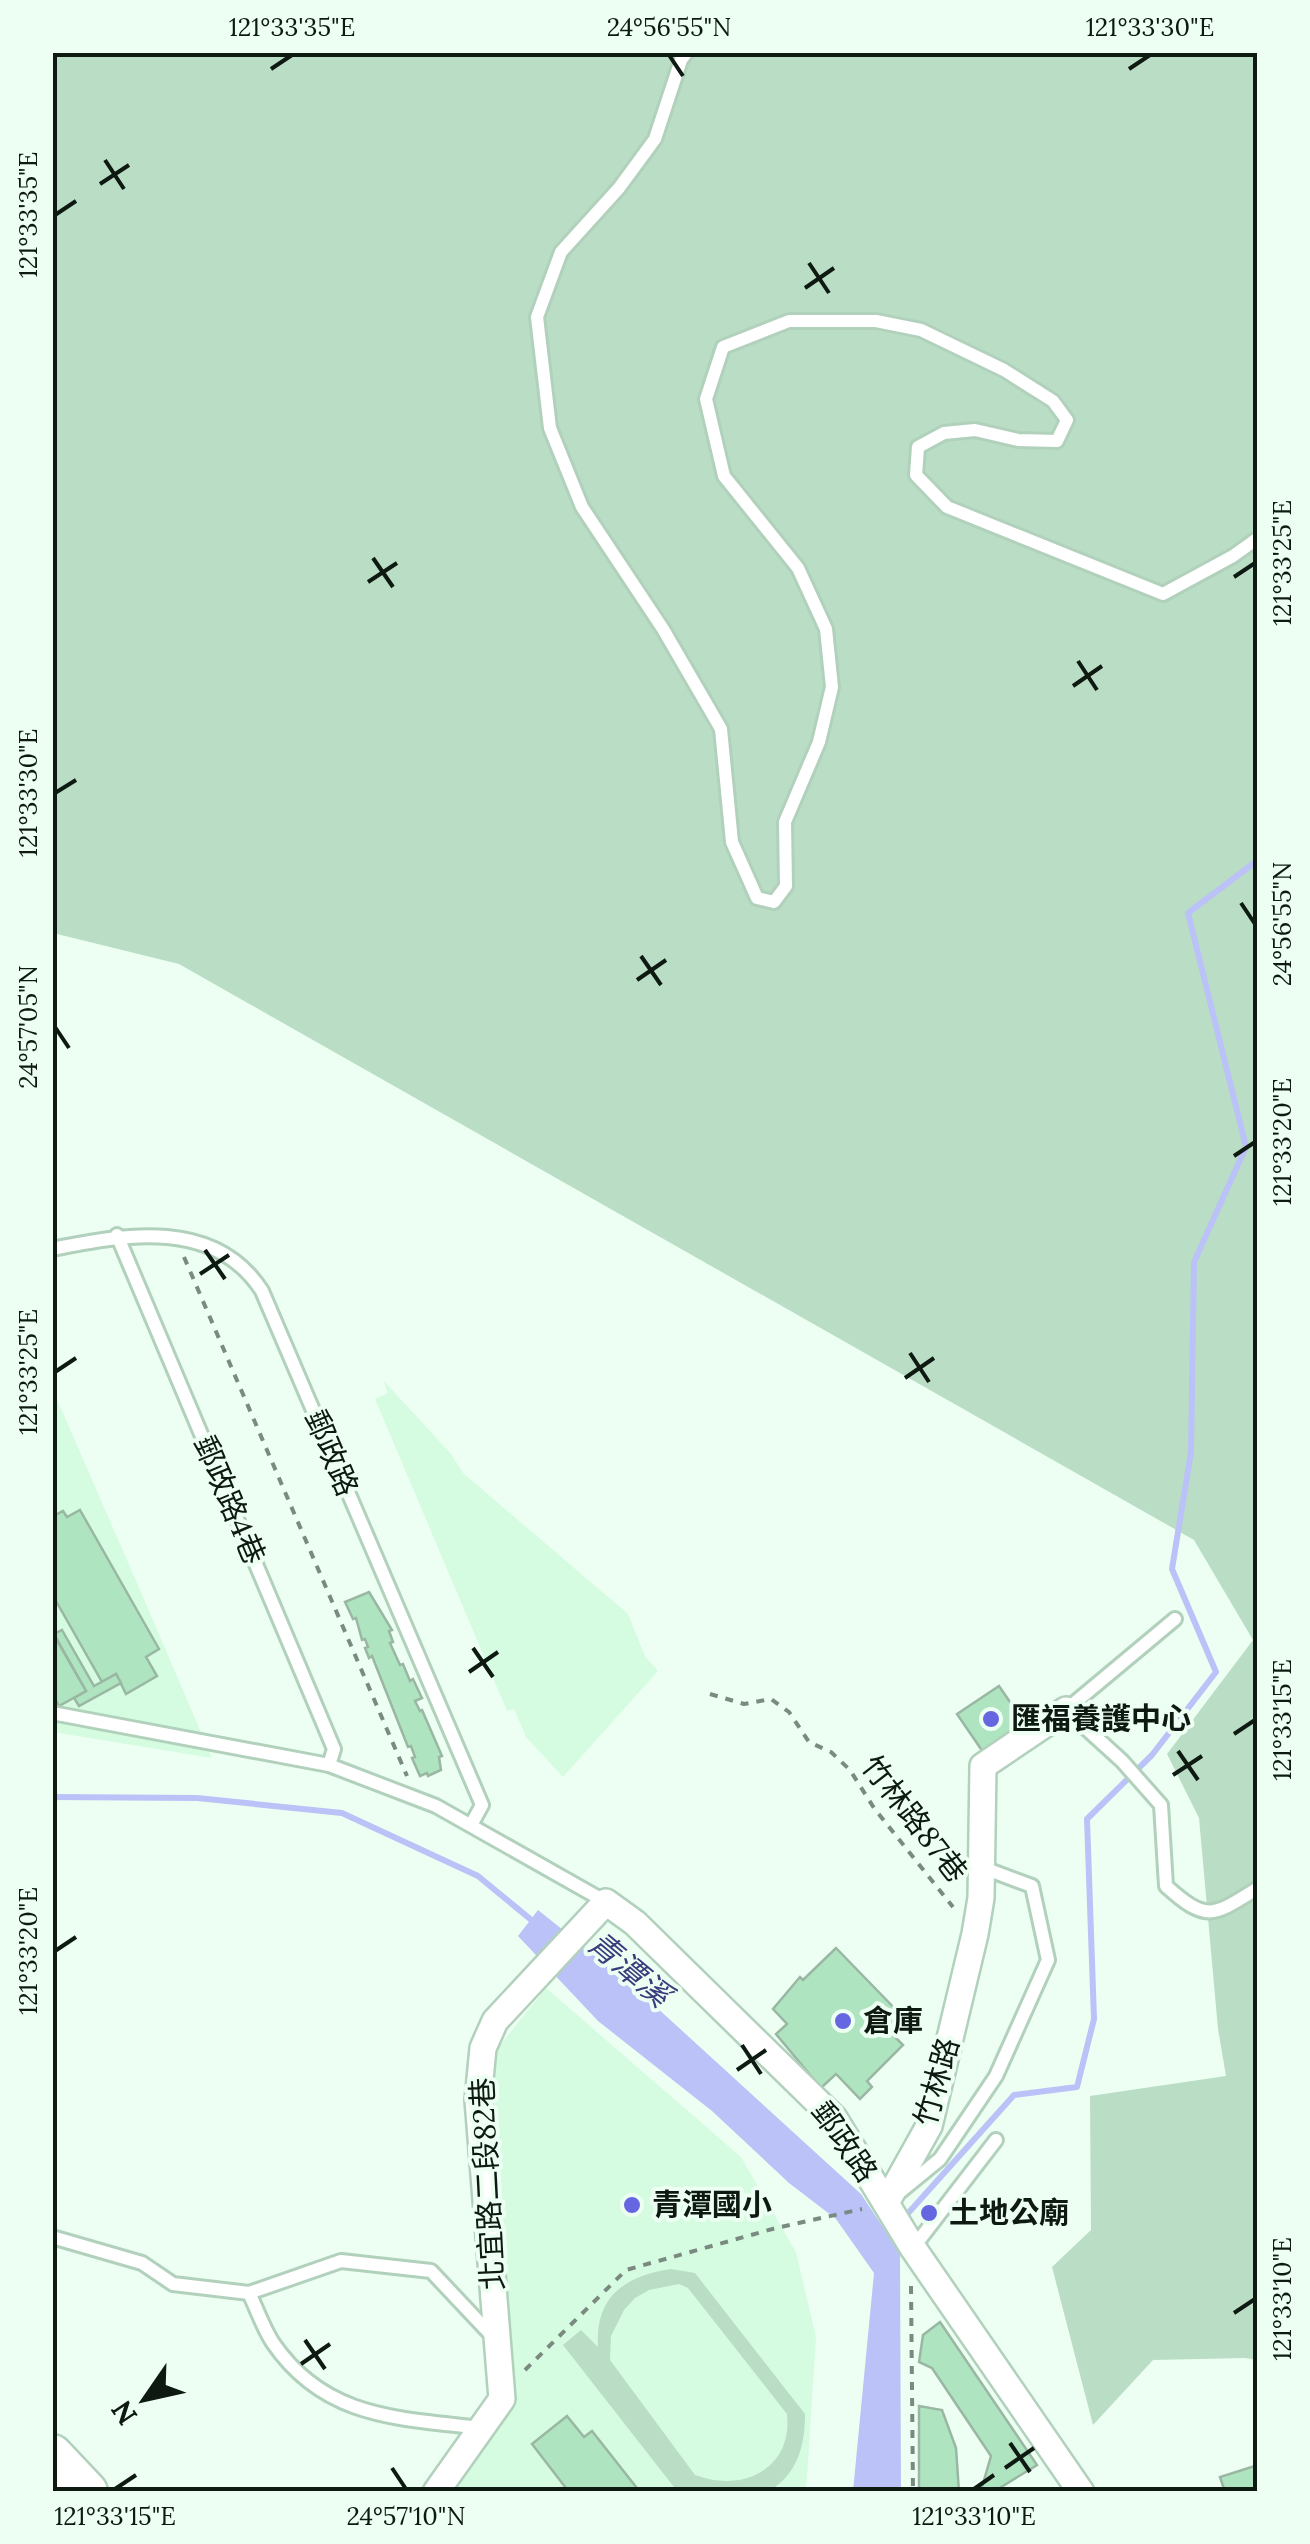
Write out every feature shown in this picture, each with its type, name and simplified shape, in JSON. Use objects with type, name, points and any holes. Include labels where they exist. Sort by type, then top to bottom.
[{"type":"main road","points":[[52,2455],[86,2492]]},
{"type":"street","name":"竹林路","points":[[886,2204],[929,2126],[975,1934],[983,1766],[1066,1710]]},
{"type":"street","name":"北宜路二段82巷","points":[[436,2492],[502,2399],[478,2100],[484,2048],[495,2021],[606,1902]]},
{"type":"street","name":"郵政路","points":[[606,1902],[635,1922],[834,2118],[886,2204]]},
{"type":"street","points":[[886,2204],[912,2248],[1081,2492]]},
{"type":"lane","points":[[687,52],[681,60],[656,140],[561,252],[537,317],[550,428],[582,507],[663,630],[721,729],[732,842],[758,898],[774,902],[786,886],[785,822],[819,742],[832,687],[826,629],[798,568],[724,476],[706,399],[724,346],[789,320],[876,321],[922,330],[1004,370],[1053,401],[1068,420],[1057,441],[1018,440],[975,430],[944,433],[918,447],[916,475],[947,507],[1164,594],[1234,556],[1258,538]]},
{"type":"lane","name":"郵政路","points":[[52,1249],[117,1236],[184,1238],[233,1256],[248,1269],[262,1291],[482,1805],[471,1826]]},
{"type":"lane","name":"郵政路4巷","points":[[117,1236],[334,1749],[329,1764]]},
{"type":"lane","points":[[1175,1619],[1066,1710],[1122,1760],[1161,1805],[1166,1886],[1192,1909],[1221,1911],[1258,1888]]},
{"type":"lane","name":"郵政路","points":[[52,1714],[329,1764],[436,1806],[606,1902]]},
{"type":"lane","points":[[886,2204],[940,2159],[996,2076],[1048,1960],[1032,1886],[981,1867]]},
{"type":"lane","points":[[912,2248],[996,2140]]},
{"type":"lane","points":[[52,2236],[142,2263],[173,2284],[250,2294],[340,2261],[431,2271],[497,2341]]},
{"type":"lane","points":[[250,2294],[273,2342],[316,2390],[377,2415],[481,2428]]},
{"type":"path","points":[[184,1238],[183,1254],[411,1785],[407,1794]]},
{"type":"path","name":"竹林路87巷","points":[[710,1694],[744,1704],[771,1699],[789,1712],[809,1742],[832,1752],[850,1770],[874,1808],[975,1934]]},
{"type":"path","points":[[525,2370],[626,2270],[776,2228],[886,2204]]},
{"type":"path","points":[[912,2248],[909,2338],[913,2492]]},
{"type":"shaded area","points":[[53,53],[1257,53],[1257,2360],[1153,2360],[1093,2425],[1052,2267],[1091,2230],[1090,2096],[1226,2076],[1218,2029],[1199,1818],[1167,1754],[1253,1640],[1194,1540],[179,964],[53,933]]},
{"type":"shaded area","points":[[383,1380],[451,1454],[463,1473],[628,1614],[645,1656],[658,1671],[563,1777],[526,1737],[514,1709],[507,1711],[375,1399],[388,1393]]},
{"type":"shaded area","points":[[52,1388],[137,1583],[212,1758],[53,1732]]},
{"type":"shaded area","name":"青潭國小","points":[[546,1988],[741,2157],[796,2252],[816,2337],[806,2491],[446,2492],[516,2396],[505,2344],[488,2101],[496,2050]]},
{"type":"shaded area","points":[[671,2269],[695,2273],[805,2414],[798,2458],[787,2476],[769,2491],[677,2491],[563,2345],[581,2330],[598,2347],[601,2315],[615,2292],[654,2272]],"holes":[[[679,2284],[688,2288],[787,2414],[782,2449],[761,2472],[746,2478],[730,2481],[695,2475],[610,2360],[611,2336],[635,2298],[649,2290]]]},
{"type":"water","points":[[538,1910],[632,1985],[861,2194],[900,2253],[901,2491],[853,2491],[874,2273],[836,2219],[789,2183],[712,2111],[598,2021],[518,1936]]},
{"type":"building","points":[[80,1510],[159,1649],[146,1657],[157,1676],[126,1694],[116,1674],[102,1682],[52,1594],[52,1517],[63,1511],[67,1517]]},
{"type":"building","points":[[369,1592],[392,1630],[390,1643],[422,1698],[415,1701],[442,1756],[441,1770],[428,1776],[420,1776],[356,1618],[353,1619],[345,1602]]},
{"type":"building","points":[[62,1630],[94,1686],[116,1674],[121,1683],[79,1706],[74,1698],[86,1691],[54,1634]]},
{"type":"building","points":[[52,1632],[86,1691],[59,1706],[52,1694]]},
{"type":"building","name":"匯福養護中心","points":[[999,1686],[1025,1724],[983,1752],[957,1714]]},
{"type":"building","name":"倉庫","points":[[836,1948],[902,2016],[898,2019],[903,2023],[892,2034],[903,2045],[867,2081],[872,2087],[860,2099],[836,2074],[821,2088],[776,2034],[787,2024],[773,2009],[800,1977],[803,1980]]},
{"type":"building","points":[[940,2322],[1037,2465],[993,2492],[985,2492],[982,2487],[991,2456],[932,2368],[919,2362],[923,2335]]},
{"type":"building","points":[[919,2406],[942,2410],[956,2448],[959,2492],[919,2492]]},
{"type":"building","points":[[567,2416],[584,2437],[592,2431],[640,2492],[569,2492],[532,2444]]},
{"type":"building","points":[[1258,2465],[1258,2492],[1225,2492],[1220,2477]]},
{"type":"waterway","points":[[902,2220],[1014,2095],[1077,2087],[1094,2019],[1087,1819],[1152,1755],[1216,1672],[1172,1569],[1191,1452],[1194,1262],[1246,1147],[1188,913],[1258,860]]},
{"type":"waterway","name":"青潭溪","points":[[52,1797],[197,1798],[342,1813],[478,1876],[535,1923]]},
{"type":"place","name":"匯福養護中心","points":[[991,1719]]},
{"type":"place","name":"倉庫","points":[[843,2021]]},
{"type":"place","name":"青潭國小","points":[[632,2205]]},
{"type":"place","name":"土地公廟","points":[[929,2213]]}]
